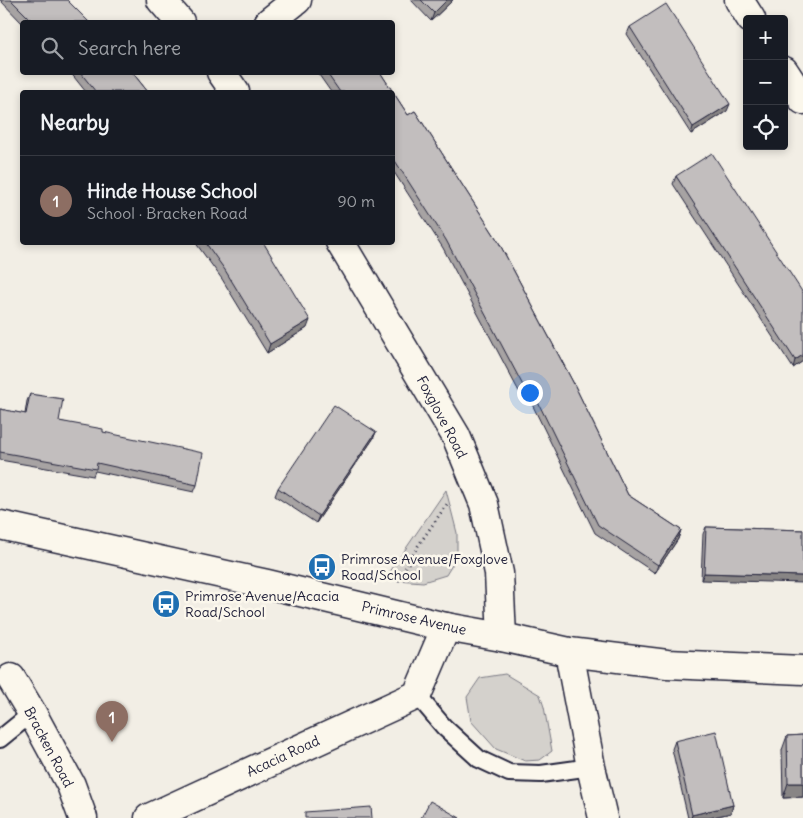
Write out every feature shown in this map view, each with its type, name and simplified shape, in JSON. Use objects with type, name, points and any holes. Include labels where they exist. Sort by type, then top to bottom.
[{"type":"street","points":[[161,0],[178,20]]},
{"type":"street","points":[[272,20],[297,0]]},
{"type":"street","points":[[739,0],[748,15]]},
{"type":"street","points":[[223,75],[234,90]]},
{"type":"street","points":[[788,76],[803,100]]},
{"type":"street","name":"Foxglove Road","points":[[342,245],[456,436],[484,504],[499,573],[502,637]]},
{"type":"street","name":"Primrose Avenue","points":[[0,525],[267,584],[446,627],[569,652],[667,664],[803,670]]},
{"type":"street","points":[[417,695],[446,627]]},
{"type":"street","points":[[569,652],[591,768],[603,818]]},
{"type":"street","name":"Bracken Road","points":[[11,678],[71,785],[83,818]]},
{"type":"street","name":"Acacia Road","points":[[149,818],[417,695]]},
{"type":"lane","points":[[417,695],[444,727],[479,759],[509,773],[541,774],[591,768]]},
{"type":"lane","points":[[0,739],[32,713]]},
{"type":"path","points":[[380,611],[418,546],[470,470]]},
{"type":"shaded area","points":[[446,490],[457,533],[457,557],[446,575],[423,582],[385,579]]},
{"type":"shaded area","points":[[505,674],[540,695],[552,751],[540,760],[525,761],[496,749],[471,721],[467,697],[480,678]]},
{"type":"building","points":[[11,0],[67,0],[87,20],[31,20]]},
{"type":"building","points":[[421,0],[447,0],[434,13]]},
{"type":"building","points":[[666,4],[730,104],[693,127],[630,27]]},
{"type":"building","points":[[82,75],[134,75],[146,90],[94,90]]},
{"type":"building","points":[[328,75],[382,75],[392,90],[339,90]]},
{"type":"building","points":[[395,95],[408,115],[415,111],[498,241],[575,386],[628,495],[681,530],[658,565],[598,525],[532,390],[527,393],[446,240],[395,161]]},
{"type":"building","points":[[712,153],[803,293],[803,355],[795,360],[676,176]]},
{"type":"building","points":[[207,245],[265,245],[310,320],[270,344],[225,270]]},
{"type":"building","points":[[30,394],[63,399],[59,421],[103,429],[103,432],[203,453],[197,485],[97,463],[96,469],[0,452],[0,409],[26,414]]},
{"type":"building","points":[[334,405],[376,432],[319,516],[278,488]]},
{"type":"building","points":[[706,527],[803,530],[803,576],[704,573]]},
{"type":"building","points":[[716,731],[733,805],[692,815],[675,741]]},
{"type":"building","points":[[803,735],[803,783],[788,783],[787,736]]},
{"type":"building","points":[[430,801],[460,818],[421,818]]},
{"type":"building","points":[[371,807],[372,818],[305,818],[305,812]]},
{"type":"place","name":"Primrose Avenue/Foxglove Road/School","points":[[322,567]]},
{"type":"place","name":"Primrose Avenue/Acacia Road/School","points":[[166,604]]},
{"type":"place","name":"Hinde House School","points":[[112,742]]}]
